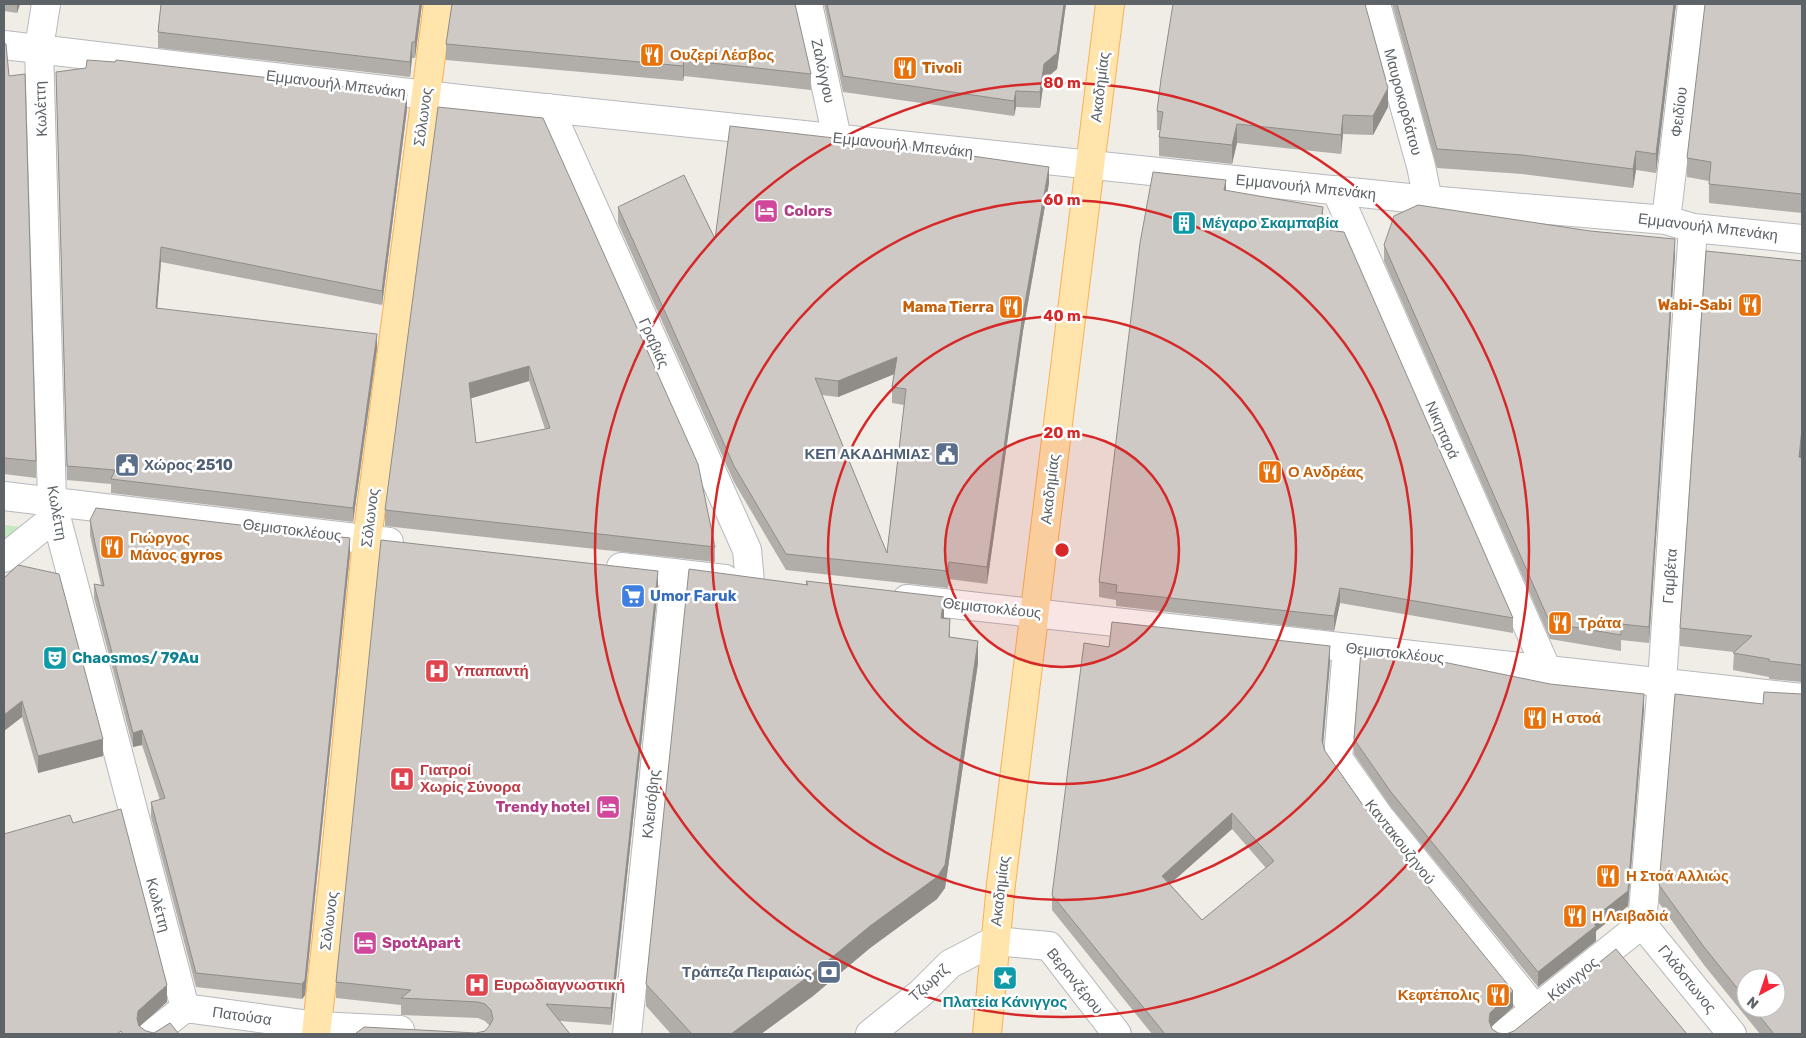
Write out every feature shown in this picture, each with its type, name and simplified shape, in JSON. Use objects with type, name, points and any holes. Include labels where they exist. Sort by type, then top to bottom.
[{"type":"main road","name":"Σόλωνος","points":[[317,1030],[367,539],[438,4]]},
{"type":"main road","name":"Ακαδημίας","points":[[987,1034],[994,941],[1110,4]]},
{"type":"street","name":"Κωλέττη","points":[[46,4],[39,48],[54,509],[185,1008]]},
{"type":"street","name":"Ζαλόγγου","points":[[808,4],[837,138]]},
{"type":"street","name":"Μαυροκορδάτου","points":[[1376,4],[1421,166],[1428,200]]},
{"type":"street","name":"Φειδίου","points":[[1666,220],[1692,4]]},
{"type":"street","name":"Εμμανουήλ Μπενάκη","points":[[4,45],[426,95],[1428,200],[1666,220],[1693,228],[1802,239]]},
{"type":"street","name":"Γραβιάς","points":[[549,108],[747,550],[750,582]]},
{"type":"street","name":"Νικηταρά","points":[[1336,190],[1547,670]]},
{"type":"street","name":"Γαμβέτα","points":[[1642,924],[1662,682],[1693,228]]},
{"type":"street","name":"Θεμιστοκλέους","points":[[4,496],[54,509],[409,544]]},
{"type":"street","points":[[4,558],[54,509]]},
{"type":"street","points":[[596,565],[780,585]]},
{"type":"street","name":"Κλεισόβης","points":[[627,1034],[675,574]]},
{"type":"street","name":"Θεμιστοκλέους","points":[[886,597],[1802,698]]},
{"type":"street","name":"Καντακουζηνού","points":[[1347,648],[1338,758],[1379,816],[1535,1009]]},
{"type":"street","name":"Κάνιγγος","points":[[1504,1034],[1642,924]]},
{"type":"street","name":"Γλάδστωνος","points":[[1642,924],[1732,1034]]},
{"type":"street","name":"Τζωρτζ","points":[[870,1034],[921,993],[950,964],[994,941]]},
{"type":"street","name":"Βερανζέρου","points":[[994,941],[1049,946],[1117,1034]]},
{"type":"street","points":[[152,1034],[185,1008]]},
{"type":"street","name":"Πατούσα","points":[[185,1008],[317,1030],[428,1032]]},
{"type":"green space","points":[[4,525],[23,527],[4,543]]},
{"type":"building","points":[[161,4],[420,4],[415,42],[412,42],[410,62],[158,32]]},
{"type":"building","points":[[452,4],[795,4],[811,74],[684,60],[683,66],[446,44]]},
{"type":"building","points":[[827,4],[1064,4],[1057,53],[1044,64],[1040,92],[1016,91],[1014,101],[843,76]]},
{"type":"building","points":[[1173,4],[1365,4],[1388,88],[1373,116],[1343,115],[1341,135],[1237,124],[1232,145],[1159,137],[1163,112],[1157,111]]},
{"type":"building","points":[[1397,4],[1674,4],[1656,154],[1636,151],[1633,169],[1522,155],[1437,149]]},
{"type":"building","points":[[1705,4],[1802,4],[1802,194],[1709,184],[1711,162],[1687,158]]},
{"type":"building","points":[[4,43],[6,44],[9,76],[25,74],[36,461],[4,458]]},
{"type":"building","points":[[87,60],[115,62],[116,60],[407,94],[382,291],[161,247],[156,308],[377,334],[353,508],[111,479],[115,470],[67,466],[56,72],[86,68]]},
{"type":"building","points":[[438,107],[543,118],[698,464],[715,547],[385,510]],"holes":[[[529,366],[550,428],[476,443],[469,383]]]},
{"type":"building","points":[[730,126],[895,145],[1049,167],[1023,314],[987,567],[949,562],[948,571],[786,554],[734,466],[618,207],[684,175],[715,239]],"holes":[[[897,357],[892,387],[906,389],[887,553],[815,378],[838,381]]]},
{"type":"building","points":[[1153,172],[1226,180],[1224,190],[1323,207],[1320,229],[1344,232],[1513,618],[1340,588],[1334,616],[1116,592],[1117,585],[1099,582],[1140,243]]},
{"type":"building","points":[[1418,205],[1590,231],[1675,239],[1649,627],[1621,624],[1621,635],[1550,623],[1384,245],[1394,216]]},
{"type":"building","points":[[1706,251],[1802,261],[1802,429],[1799,457],[1802,458],[1802,665],[1769,661],[1769,659],[1733,653],[1752,636],[1680,628]]},
{"type":"building","points":[[96,508],[350,538],[305,980],[302,984],[196,973],[151,802],[165,798],[142,730],[133,733],[94,584],[104,586],[90,520]]},
{"type":"building","points":[[381,540],[658,571],[611,1008],[546,1004],[570,1034],[355,1034],[364,1027],[476,1033],[485,1031],[493,1019],[491,1010],[485,1004],[478,1002],[401,998],[411,990],[336,982]]},
{"type":"building","points":[[18,565],[59,574],[103,739],[38,756],[22,701],[4,715],[4,578]]},
{"type":"building","points":[[689,569],[808,585],[806,581],[944,597],[941,618],[950,619],[949,637],[978,641],[945,865],[937,877],[870,926],[813,973],[731,1034],[692,1034],[646,984]]},
{"type":"building","points":[[1112,622],[1330,646],[1322,741],[1325,751],[1367,811],[1513,991],[1490,1013],[1489,1021],[1492,1029],[1498,1033],[1506,1034],[1165,1034],[1052,895],[1084,643],[1109,647]],"holes":[[[1232,813],[1274,861],[1202,920],[1162,876]]]},
{"type":"building","points":[[1361,650],[1409,655],[1550,684],[1644,694],[1628,891],[1591,920],[1596,926],[1538,972],[1391,792],[1354,739]]},
{"type":"building","points":[[1764,692],[1802,694],[1802,1034],[1774,1034],[1761,1018],[1786,1018],[1786,968],[1736,968],[1736,987],[1704,947],[1659,885],[1675,694],[1763,704]]},
{"type":"building","points":[[121,809],[167,985],[138,1011],[137,1019],[139,1026],[146,1031],[154,1033],[170,1023],[179,1034],[123,1034],[121,1031],[117,1034],[4,1034],[4,834],[70,815],[73,823]]},
{"type":"building","points":[[1616,949],[1687,1034],[1506,1034],[1514,1031]]},
{"type":"place","name":"Ουζερί Λέσβος","points":[[652,55]]},
{"type":"place","name":"Tivoli","points":[[905,68]]},
{"type":"place","name":"Colors","points":[[766,211]]},
{"type":"place","name":"Μέγαρο Σκαμπαβία","points":[[1184,223]]},
{"type":"place","name":"Wabi-Sabi","points":[[1750,305]]},
{"type":"place","name":"Mama Tierra","points":[[1011,307]]},
{"type":"place","name":"ΚΕΠ ΑΚΑΔΗΜΙΑΣ","points":[[947,454]]},
{"type":"place","name":"Χώρος 2510","points":[[127,465]]},
{"type":"place","name":"Ο Ανδρέας","points":[[1270,472]]},
{"type":"place","name":"Γιώργος Μάνος gyros","points":[[112,547]]},
{"type":"place","name":"Umor Faruk","points":[[633,596]]},
{"type":"place","name":"Τράτα","points":[[1560,623]]},
{"type":"place","name":"Chaosmos/ 79Au","points":[[55,658]]},
{"type":"place","name":"Υπαπαντή","points":[[437,671]]},
{"type":"place","name":"Η στοά","points":[[1535,718]]},
{"type":"place","name":"Γιατροί Χωρίς Σύνορα","points":[[402,779]]},
{"type":"place","name":"Trendy hotel","points":[[608,807]]},
{"type":"place","name":"Η Στοά Αλλιώς","points":[[1608,876]]},
{"type":"place","name":"Η Λειβαδιά","points":[[1575,916]]},
{"type":"place","name":"SpotApart","points":[[365,943]]},
{"type":"place","name":"Τράπεζα Πειραιώς","points":[[829,972]]},
{"type":"place","name":"Πλατεία Κάνιγγος","points":[[1005,978]]},
{"type":"place","name":"Ευρωδιαγνωστική","points":[[477,985]]},
{"type":"place","name":"Κεφτέπολις","points":[[1498,995]]}]
